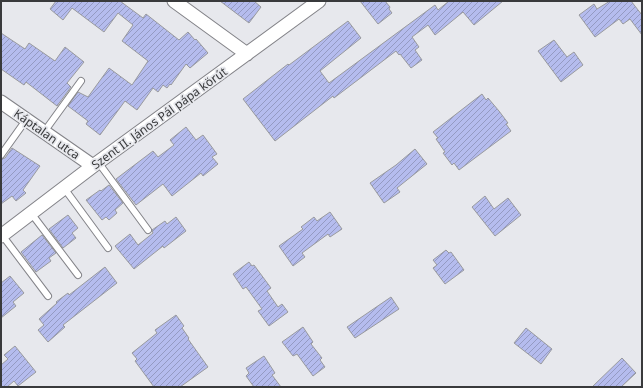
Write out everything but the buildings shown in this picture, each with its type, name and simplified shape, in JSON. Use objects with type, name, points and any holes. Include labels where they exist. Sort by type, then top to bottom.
[{"type":"street","points":[[174,1],[247,54]]},
{"type":"street","name":"Szent II. János Pál pápa körút","points":[[2,236],[96,164],[319,1]]},
{"type":"street","name":"Káptalan utca","points":[[1,102],[44,132],[96,164]]},
{"type":"lane","points":[[44,132],[81,81]]},
{"type":"lane","points":[[1,155],[26,120]]},
{"type":"lane","points":[[96,164],[148,230]]},
{"type":"lane","points":[[64,188],[108,248]]},
{"type":"lane","points":[[31,213],[78,275]]},
{"type":"lane","points":[[2,236],[48,296]]}]
